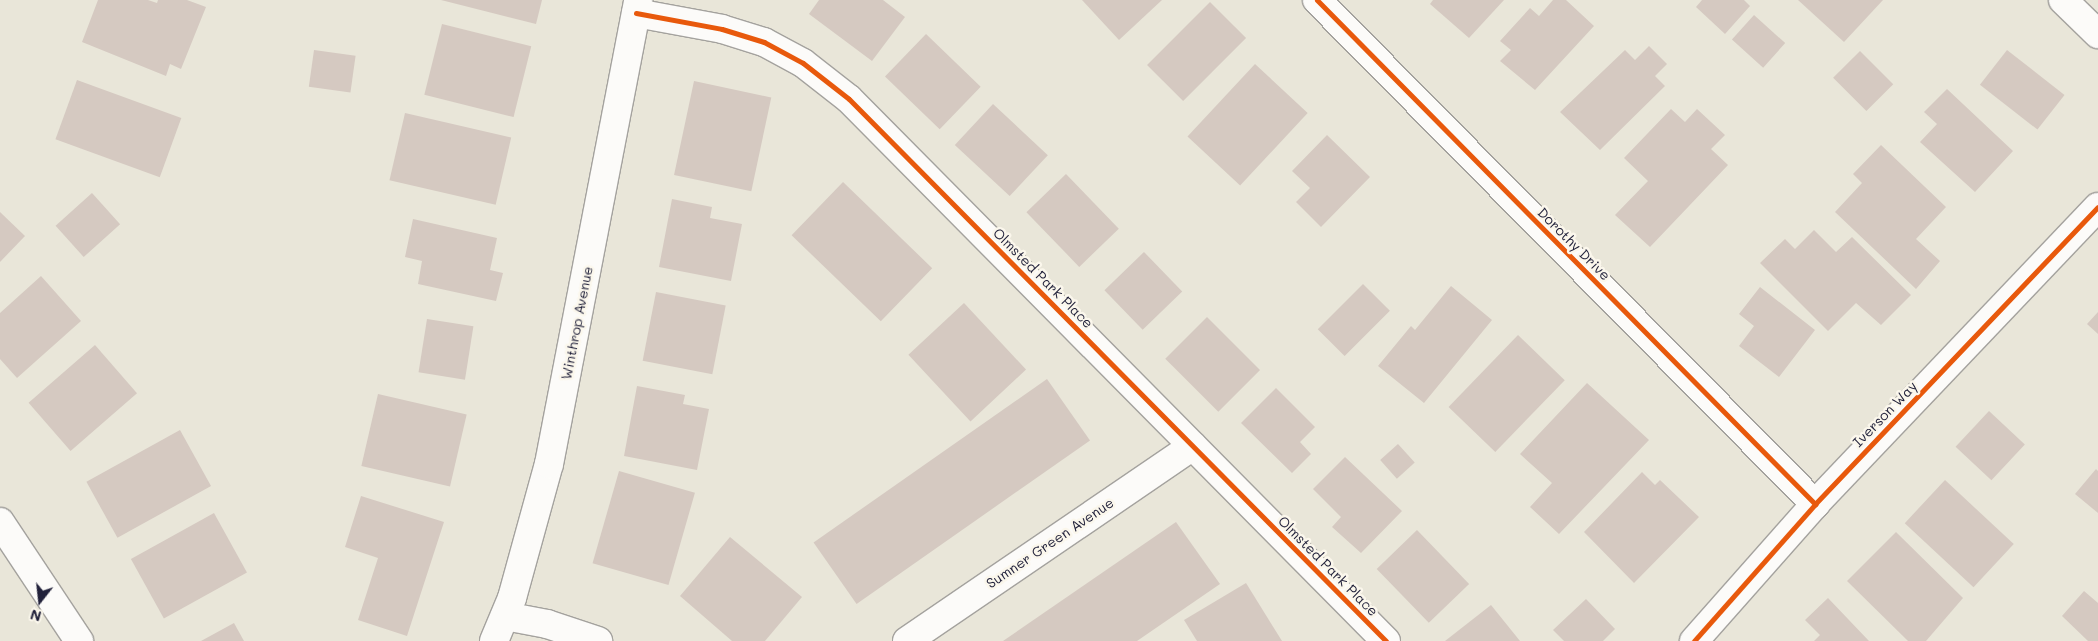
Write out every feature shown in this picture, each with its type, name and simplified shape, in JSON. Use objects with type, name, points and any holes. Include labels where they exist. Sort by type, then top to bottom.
[{"type":"street","name":"Dorothy Drive","points":[[1317,0],[1815,504]]},
{"type":"street","points":[[2063,0],[2098,34]]},
{"type":"street","name":"Olmsted Park Place","points":[[637,6],[764,42],[803,63],[849,99],[1386,641]]},
{"type":"street","name":"Winthrop Avenue","points":[[494,641],[505,616],[549,464],[637,6]]},
{"type":"street","name":"Iverson Way","points":[[1694,641],[1815,504],[2098,207]]},
{"type":"street","name":"Sumner Green Avenue","points":[[907,641],[1193,446]]},
{"type":"street","points":[[0,522],[79,641]]},
{"type":"street","points":[[505,616],[547,624],[598,641]]},
{"type":"building","points":[[98,0],[148,0],[157,3],[158,0],[187,0],[206,7],[181,69],[170,64],[166,76],[82,42]]},
{"type":"building","points":[[441,0],[542,0],[536,24]]},
{"type":"building","points":[[819,0],[883,0],[905,17],[872,61],[809,14]]},
{"type":"building","points":[[1082,0],[1162,0],[1119,40]]},
{"type":"building","points":[[1433,0],[1504,0],[1469,38],[1430,4]]},
{"type":"building","points":[[1553,0],[1566,0],[1594,26],[1535,90],[1500,61],[1511,50],[1500,41],[1530,8],[1539,16]]},
{"type":"building","points":[[1702,0],[1744,0],[1750,6],[1725,34],[1696,7]]},
{"type":"building","points":[[1798,0],[1883,0],[1844,42]]},
{"type":"building","points":[[1210,2],[1246,38],[1183,101],[1147,65]]},
{"type":"building","points":[[1754,15],[1785,43],[1763,68],[1732,40]]},
{"type":"building","points":[[442,24],[531,46],[514,117],[424,95]]},
{"type":"building","points":[[926,34],[981,87],[940,129],[885,76]]},
{"type":"building","points":[[1649,46],[1667,64],[1655,76],[1665,86],[1600,150],[1560,112],[1625,50],[1635,60]]},
{"type":"building","points":[[314,50],[356,56],[350,92],[309,87]]},
{"type":"building","points":[[2007,50],[2065,95],[2037,130],[1980,85]]},
{"type":"building","points":[[1860,51],[1893,84],[1866,111],[1833,78]]},
{"type":"building","points":[[1255,64],[1308,113],[1240,186],[1187,136]]},
{"type":"building","points":[[77,80],[181,118],[160,177],[55,139]]},
{"type":"building","points":[[694,81],[771,97],[751,191],[674,175]]},
{"type":"building","points":[[1947,89],[2013,151],[1975,192],[1920,142],[1937,124],[1924,112]]},
{"type":"building","points":[[993,104],[1048,155],[1010,196],[955,145]]},
{"type":"building","points":[[1671,109],[1685,122],[1697,109],[1725,135],[1711,149],[1728,165],[1650,247],[1615,215],[1648,181],[1624,158]]},
{"type":"building","points":[[405,113],[511,138],[496,205],[389,180]]},
{"type":"building","points":[[1327,135],[1370,177],[1321,227],[1296,202],[1310,188],[1292,171]]},
{"type":"building","points":[[1881,145],[1946,207],[1916,239],[1940,261],[1916,289],[1835,212],[1862,183],[1853,174]]},
{"type":"building","points":[[1066,174],[1119,229],[1079,267],[1026,212]]},
{"type":"building","points":[[843,182],[932,268],[881,321],[792,235]]},
{"type":"building","points":[[92,193],[120,224],[84,257],[56,226]]},
{"type":"building","points":[[672,199],[712,207],[710,218],[742,224],[731,281],[659,267]]},
{"type":"building","points":[[0,212],[25,236],[0,262]]},
{"type":"building","points":[[413,219],[497,238],[490,270],[503,273],[496,301],[418,284],[422,261],[405,257]]},
{"type":"building","points":[[1814,230],[1836,252],[1852,237],[1911,295],[1881,325],[1856,303],[1828,331],[1760,263],[1785,239],[1795,249]]},
{"type":"building","points":[[1144,252],[1182,292],[1143,330],[1104,290]]},
{"type":"building","points":[[41,276],[81,321],[17,378],[0,359],[0,313]]},
{"type":"building","points":[[1363,284],[1390,311],[1345,356],[1318,329]]},
{"type":"building","points":[[1451,286],[1492,320],[1424,403],[1378,366],[1411,326],[1415,330]]},
{"type":"building","points":[[1760,287],[1815,330],[1779,377],[1739,346],[1754,326],[1739,314]]},
{"type":"building","points":[[656,292],[726,306],[712,374],[643,361]]},
{"type":"building","points":[[964,303],[1026,370],[970,421],[908,355]]},
{"type":"building","points":[[2098,312],[2098,334],[2087,324]]},
{"type":"building","points":[[1207,317],[1260,370],[1218,412],[1165,359]]},
{"type":"building","points":[[427,319],[473,326],[465,380],[419,372]]},
{"type":"building","points":[[1518,335],[1565,380],[1495,452],[1449,407]]},
{"type":"building","points":[[95,345],[137,393],[71,451],[29,403]]},
{"type":"building","points":[[1047,379],[1090,440],[857,604],[814,542]]},
{"type":"building","points":[[1587,383],[1649,440],[1559,534],[1530,507],[1552,483],[1520,454]]},
{"type":"building","points":[[637,386],[685,395],[683,404],[709,409],[697,470],[624,456]]},
{"type":"building","points":[[1276,388],[1315,427],[1300,442],[1311,454],[1292,473],[1241,423]]},
{"type":"building","points":[[378,394],[467,414],[450,487],[361,466]]},
{"type":"building","points":[[1989,411],[2025,444],[1991,480],[1956,447]]},
{"type":"building","points":[[180,430],[211,486],[117,538],[86,482]]},
{"type":"building","points":[[1398,444],[1415,463],[1397,479],[1380,460]]},
{"type":"building","points":[[1345,457],[1402,511],[1361,553],[1332,527],[1341,517],[1313,489]]},
{"type":"building","points":[[2096,469],[2098,471],[2098,513],[2075,494]]},
{"type":"building","points":[[619,471],[695,493],[668,585],[593,563]]},
{"type":"building","points":[[1642,472],[1655,485],[1660,480],[1699,517],[1634,583],[1584,532]]},
{"type":"building","points":[[1945,480],[2014,544],[1974,587],[1905,523]]},
{"type":"building","points":[[361,496],[444,522],[407,636],[358,620],[378,558],[345,547]]},
{"type":"building","points":[[214,513],[247,572],[164,619],[131,559]]},
{"type":"building","points":[[1176,522],[1220,584],[1137,641],[1003,641]]},
{"type":"building","points":[[1417,530],[1469,584],[1429,623],[1377,569]]},
{"type":"building","points":[[1896,532],[1963,598],[1926,641],[1908,641],[1847,581]]},
{"type":"building","points":[[730,537],[802,597],[765,641],[732,641],[680,596]]},
{"type":"building","points":[[1246,583],[1282,641],[1197,641],[1184,620]]},
{"type":"building","points":[[2084,591],[2098,603],[2098,641],[2088,641],[2062,616]]},
{"type":"building","points":[[1828,598],[1869,641],[1814,641],[1820,635],[1805,620]]},
{"type":"building","points":[[1586,599],[1615,629],[1603,641],[1564,641],[1553,630]]},
{"type":"building","points":[[1491,605],[1520,641],[1445,641]]},
{"type":"building","points":[[234,623],[244,641],[201,641]]},
{"type":"cycle path","points":[[1317,0],[1815,504]]},
{"type":"cycle path","points":[[636,13],[722,29],[764,42],[803,63],[849,99],[1386,641]]},
{"type":"cycle path","points":[[1694,641],[1815,504],[2098,207]]}]
